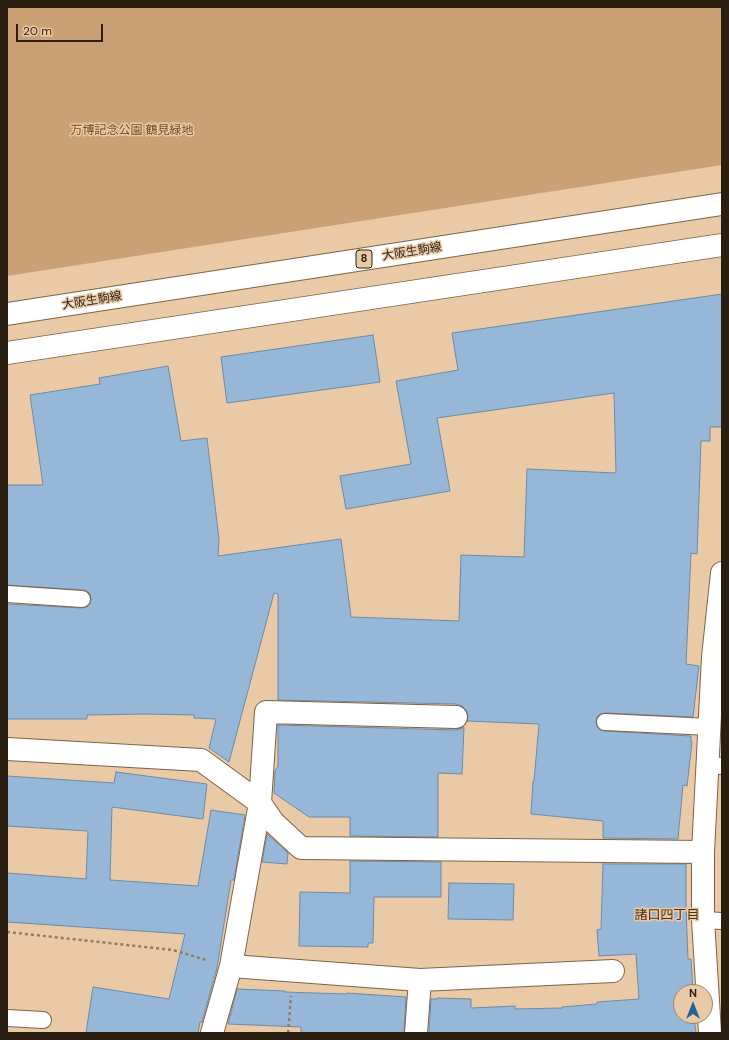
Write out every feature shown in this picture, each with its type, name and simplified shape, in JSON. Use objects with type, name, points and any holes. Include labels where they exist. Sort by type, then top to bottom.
[{"type":"street","name":"大阪生駒線","points":[[7,314],[722,204]]},
{"type":"street","points":[[7,353],[722,245]]},
{"type":"street","points":[[710,1033],[713,921],[703,852],[715,766],[710,727],[713,657],[722,573]]},
{"type":"street","points":[[212,1033],[231,966],[260,803],[266,712],[456,717]]},
{"type":"street","points":[[7,749],[201,760],[260,803],[273,822],[301,848],[703,852]]},
{"type":"street","points":[[231,966],[420,980],[613,971]]},
{"type":"street","points":[[416,1033],[420,980]]},
{"type":"lane","points":[[7,594],[82,599]]},
{"type":"lane","points":[[605,722],[710,727]]},
{"type":"lane","points":[[7,1018],[43,1020]]},
{"type":"path","points":[[7,932],[173,950],[231,966]]},
{"type":"path","points":[[288,1033],[293,971]]},
{"type":"green space","name":"万博記念公園 鶴見緑地","points":[[7,7],[722,7],[722,165],[7,276]]},
{"type":"building","points":[[722,294],[722,427],[710,427],[710,441],[701,441],[697,554],[691,553],[686,664],[699,666],[693,717],[605,713],[600,714],[596,721],[597,727],[600,730],[605,731],[691,736],[692,742],[687,786],[683,785],[678,839],[603,838],[603,821],[531,814],[539,724],[467,721],[467,711],[462,706],[456,704],[278,700],[278,594],[274,593],[229,762],[209,748],[216,719],[194,718],[194,715],[145,714],[87,715],[87,719],[7,719],[7,604],[81,608],[87,607],[91,600],[90,594],[83,590],[7,585],[7,485],[43,485],[30,395],[100,384],[99,378],[168,366],[181,441],[207,438],[219,539],[218,556],[341,539],[351,617],[459,621],[461,555],[524,557],[527,469],[616,473],[614,393],[437,418],[450,491],[346,509],[340,476],[411,464],[396,381],[458,370],[452,333]]},
{"type":"building","points":[[373,335],[380,382],[227,403],[221,357]]},
{"type":"building","points":[[278,725],[456,730],[464,727],[462,774],[438,773],[438,837],[350,836],[350,817],[309,817],[274,793],[275,771],[278,766]]},
{"type":"building","points":[[116,772],[207,784],[203,819],[112,807],[110,880],[198,886],[211,810],[245,815],[234,880],[231,880],[217,968],[198,1033],[86,1033],[93,987],[169,999],[185,934],[7,922],[7,873],[86,879],[88,831],[7,826],[7,776],[114,783]]},
{"type":"building","points":[[267,834],[288,853],[287,864],[262,862]]},
{"type":"building","points":[[350,861],[441,862],[441,897],[374,897],[373,943],[368,943],[368,947],[299,946],[300,892],[350,893]]},
{"type":"building","points":[[603,864],[686,864],[688,959],[691,959],[693,984],[673,984],[673,1024],[695,1024],[696,1033],[429,1033],[431,999],[437,998],[471,999],[471,1008],[515,1006],[515,1009],[562,1008],[597,1004],[597,1002],[639,999],[636,954],[599,956],[597,930],[601,929]]},
{"type":"building","points":[[449,883],[514,884],[513,920],[448,919]]},
{"type":"building","points":[[237,989],[285,992],[347,993],[406,997],[404,1033],[301,1033],[301,1027],[228,1024]]},
{"type":"district","name":"諸口四丁目","points":[[667,916]]}]
